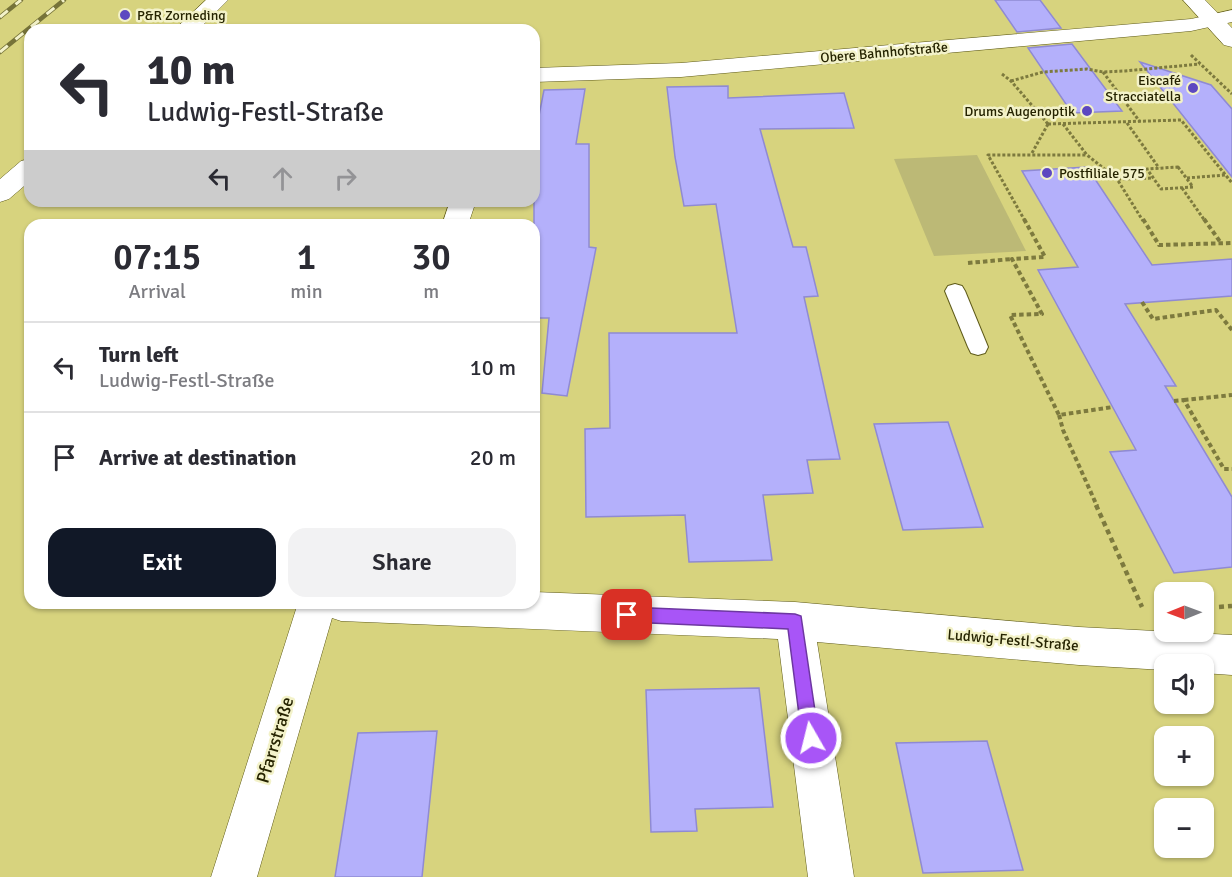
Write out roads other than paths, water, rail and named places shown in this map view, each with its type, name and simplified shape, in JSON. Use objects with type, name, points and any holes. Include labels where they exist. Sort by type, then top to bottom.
[{"type":"street","points":[[192,24],[218,0]]},
{"type":"street","points":[[1193,0],[1222,18],[1232,40]]},
{"type":"street","name":"Obere Bahnhofstraße","points":[[540,75],[681,70],[1191,25],[1222,18]]},
{"type":"street","points":[[0,193],[24,172]]},
{"type":"street","name":"Pfarrstraße","points":[[234,877],[314,609]]},
{"type":"street","name":"Ludwig-Festl-Straße","points":[[492,609],[795,621],[1079,646],[1232,655]]},
{"type":"street","points":[[795,621],[831,877]]},
{"type":"lane","points":[[955,291],[978,347]]},
{"type":"railway","points":[[0,17],[21,0]]},
{"type":"railway","points":[[34,24],[64,0]]},
{"type":"railway","points":[[0,52],[24,32]]},
{"type":"place","name":"P&R Zorneding","points":[[125,15]]},
{"type":"place","name":"Eiscafé Stracciatella","points":[[1193,88]]},
{"type":"place","name":"Drums Augenoptik","points":[[1087,111]]},
{"type":"place","name":"Postfiliale 575","points":[[1047,173]]}]
